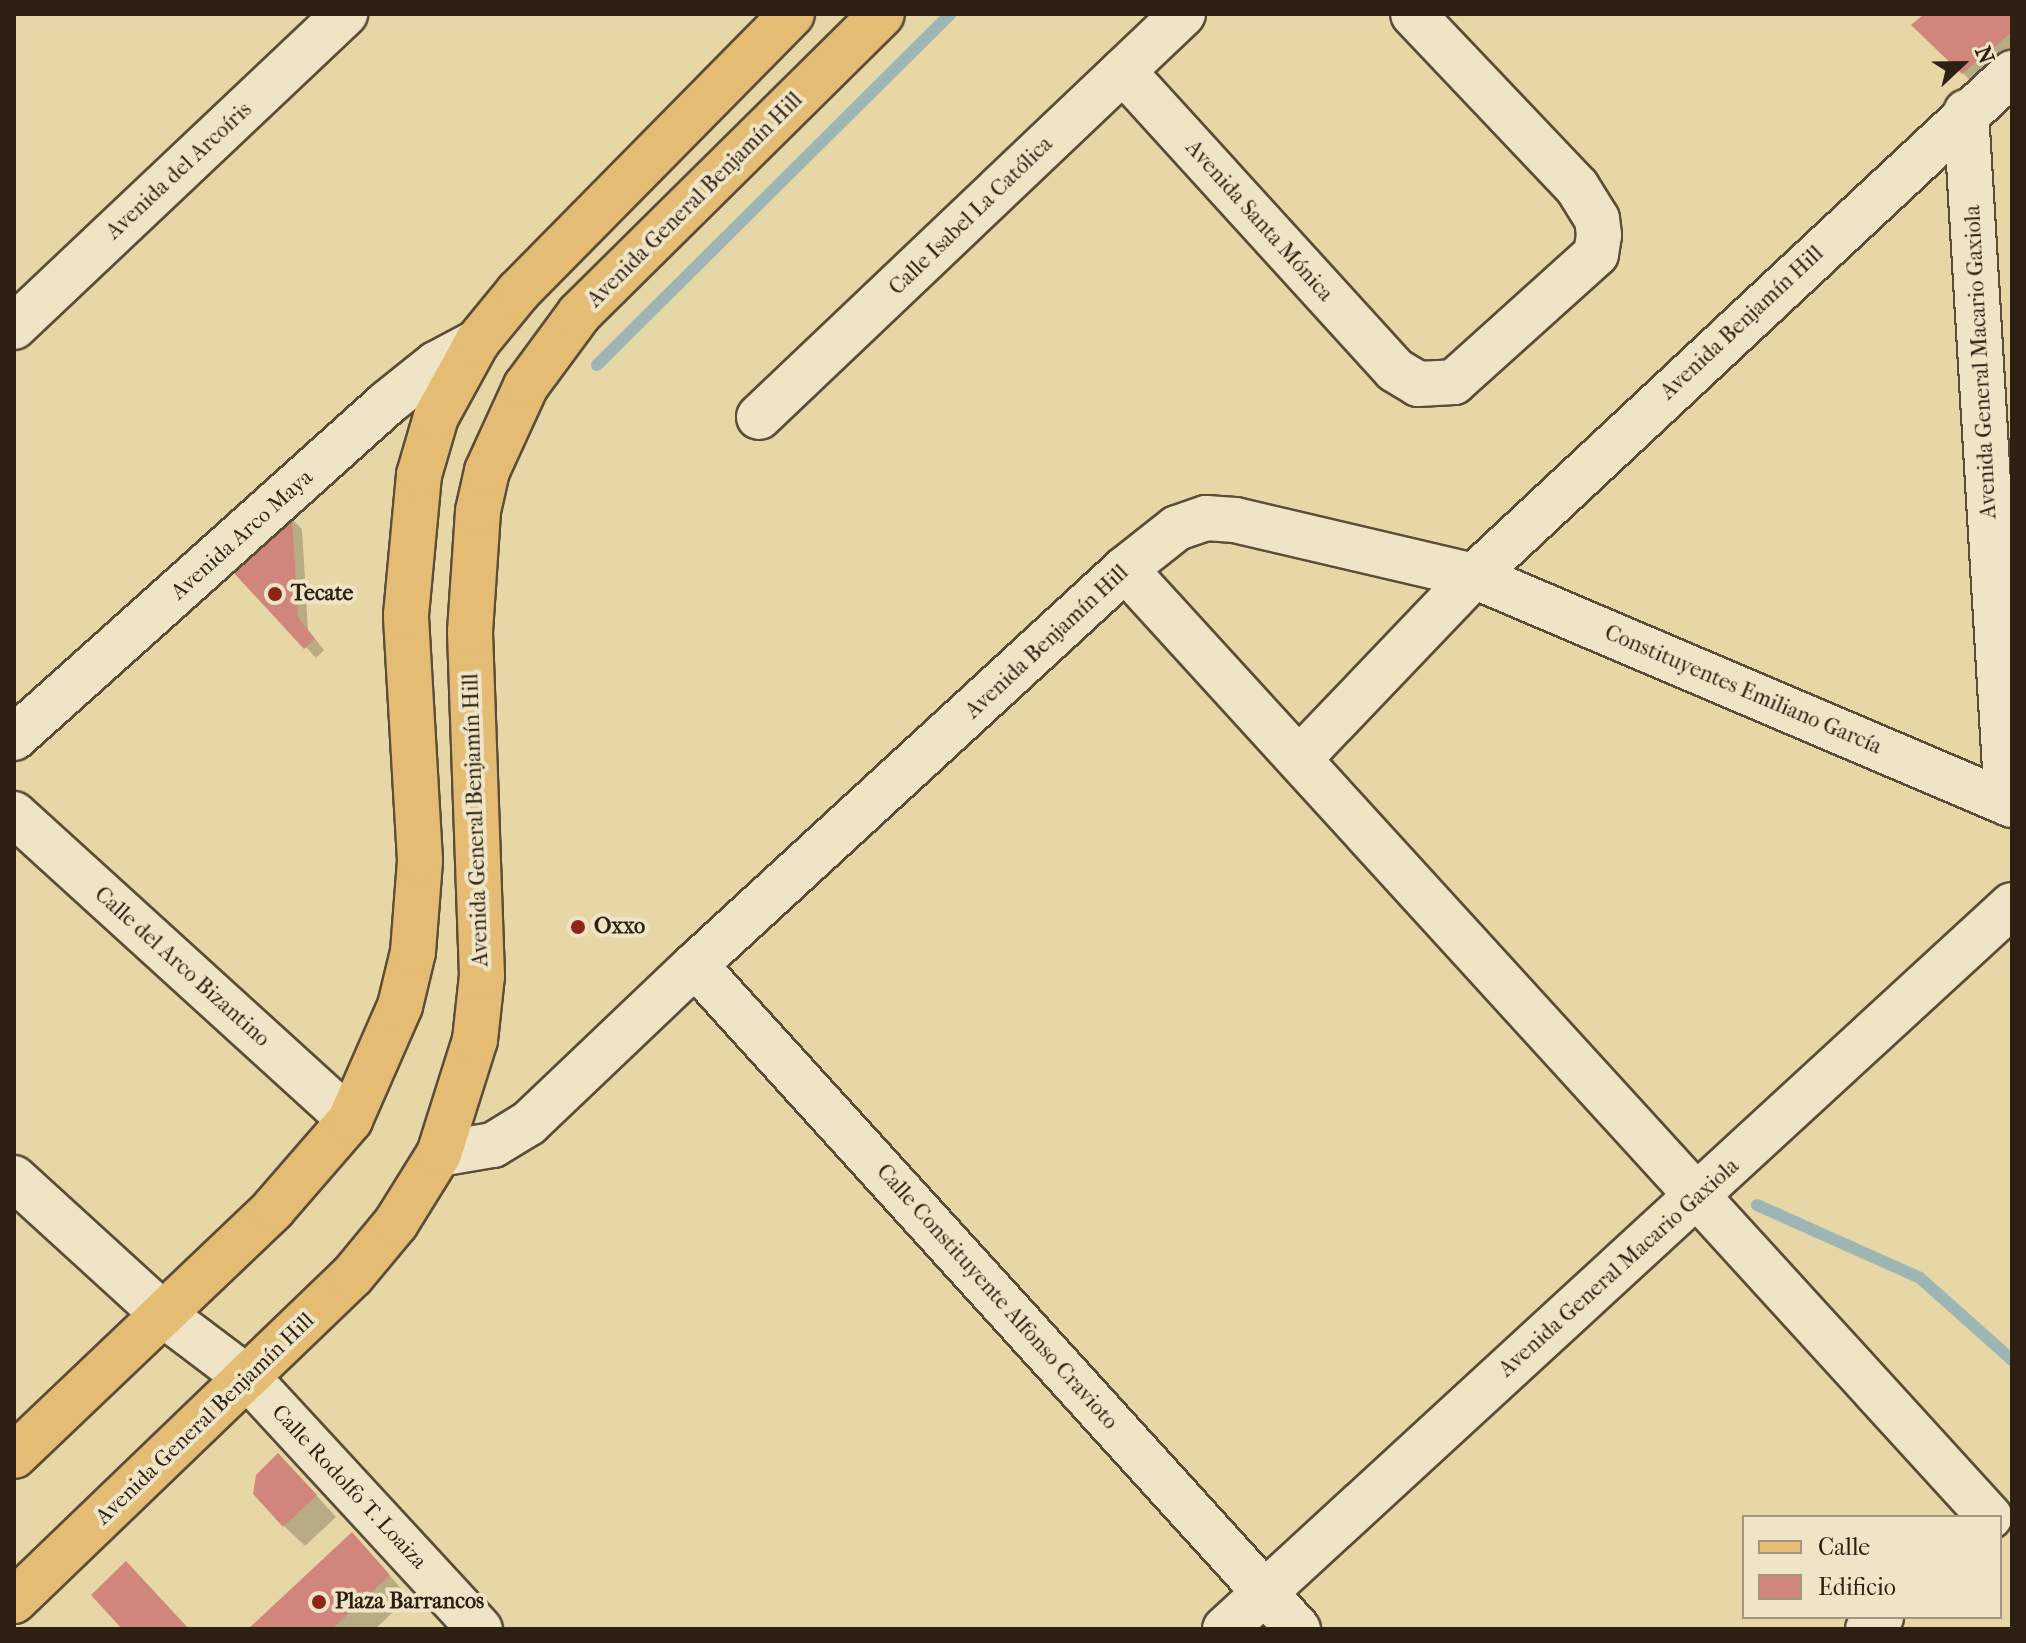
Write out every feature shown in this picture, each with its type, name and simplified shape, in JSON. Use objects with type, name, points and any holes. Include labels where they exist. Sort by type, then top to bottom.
[{"type":"main road","points":[[14,1456],[273,1209],[350,1120],[400,1006],[413,952],[420,860],[406,615],[419,475],[436,417],[477,342],[518,292],[792,14]]},
{"type":"main road","name":"Avenida General Benjamín Hill","points":[[14,1601],[250,1380],[352,1276],[396,1223],[439,1154],[475,1040],[482,976],[470,632],[478,511],[487,471],[526,386],[579,314],[882,14]]},
{"type":"street","name":"Avenida del Arcoíris","points":[[14,327],[345,14]]},
{"type":"street","name":"Calle Isabel La Católica","points":[[759,417],[1183,14]]},
{"type":"street","name":"Avenida Santa Mónica","points":[[1123,71],[1395,370],[1418,384],[1454,382],[1596,254],[1597,219],[1577,187],[1413,14]]},
{"type":"street","name":"Avenida Benjamín Hill","points":[[1300,758],[1474,576],[1966,112],[2012,73]]},
{"type":"street","name":"Avenida General Macario Gaxiola","points":[[1966,112],[2010,804]]},
{"type":"street","name":"Avenida Arco Maya","points":[[14,738],[386,404],[436,364],[477,342]]},
{"type":"street","name":"Avenida Benjamín Hill","points":[[439,1154],[493,1145],[529,1123],[695,965],[1125,569],[1177,528],[1219,517],[1474,576]]},
{"type":"street","points":[[1125,569],[1697,1196],[1995,1515]]},
{"type":"street","name":"Constituyentes Emiliano García","points":[[1474,576],[2010,804]]},
{"type":"street","name":"Calle del Arco Bizantino","points":[[14,814],[350,1120]]},
{"type":"street","name":"Avenida General Macario Gaxiola","points":[[1225,1629],[2012,905]]},
{"type":"street","name":"Calle Constituyente Alfonso Cravioto","points":[[695,965],[1298,1629]]},
{"type":"street","name":"Calle Rodolfo T. Loaiza","points":[[14,1178],[164,1315],[250,1380],[480,1629]]},
{"type":"building","points":[[1924,14],[2012,14],[2012,32],[1962,74],[1911,25]]},
{"type":"building","name":"Tecate","points":[[292,516],[298,617],[315,639],[304,649],[232,571]]},
{"type":"building","points":[[278,1453],[317,1495],[283,1527],[253,1494],[256,1475]]},
{"type":"building","name":"Plaza Barrancos","points":[[352,1532],[390,1575],[332,1629],[248,1629]]},
{"type":"building","points":[[126,1561],[189,1629],[122,1629],[91,1595]]},
{"type":"waterway","points":[[597,365],[950,14]]},
{"type":"waterway","points":[[1757,1205],[1920,1278],[2012,1360]]},
{"type":"place","name":"Tecate","points":[[275,594]]},
{"type":"place","name":"Oxxo","points":[[578,927]]},
{"type":"place","name":"Plaza Barrancos","points":[[319,1602]]}]
